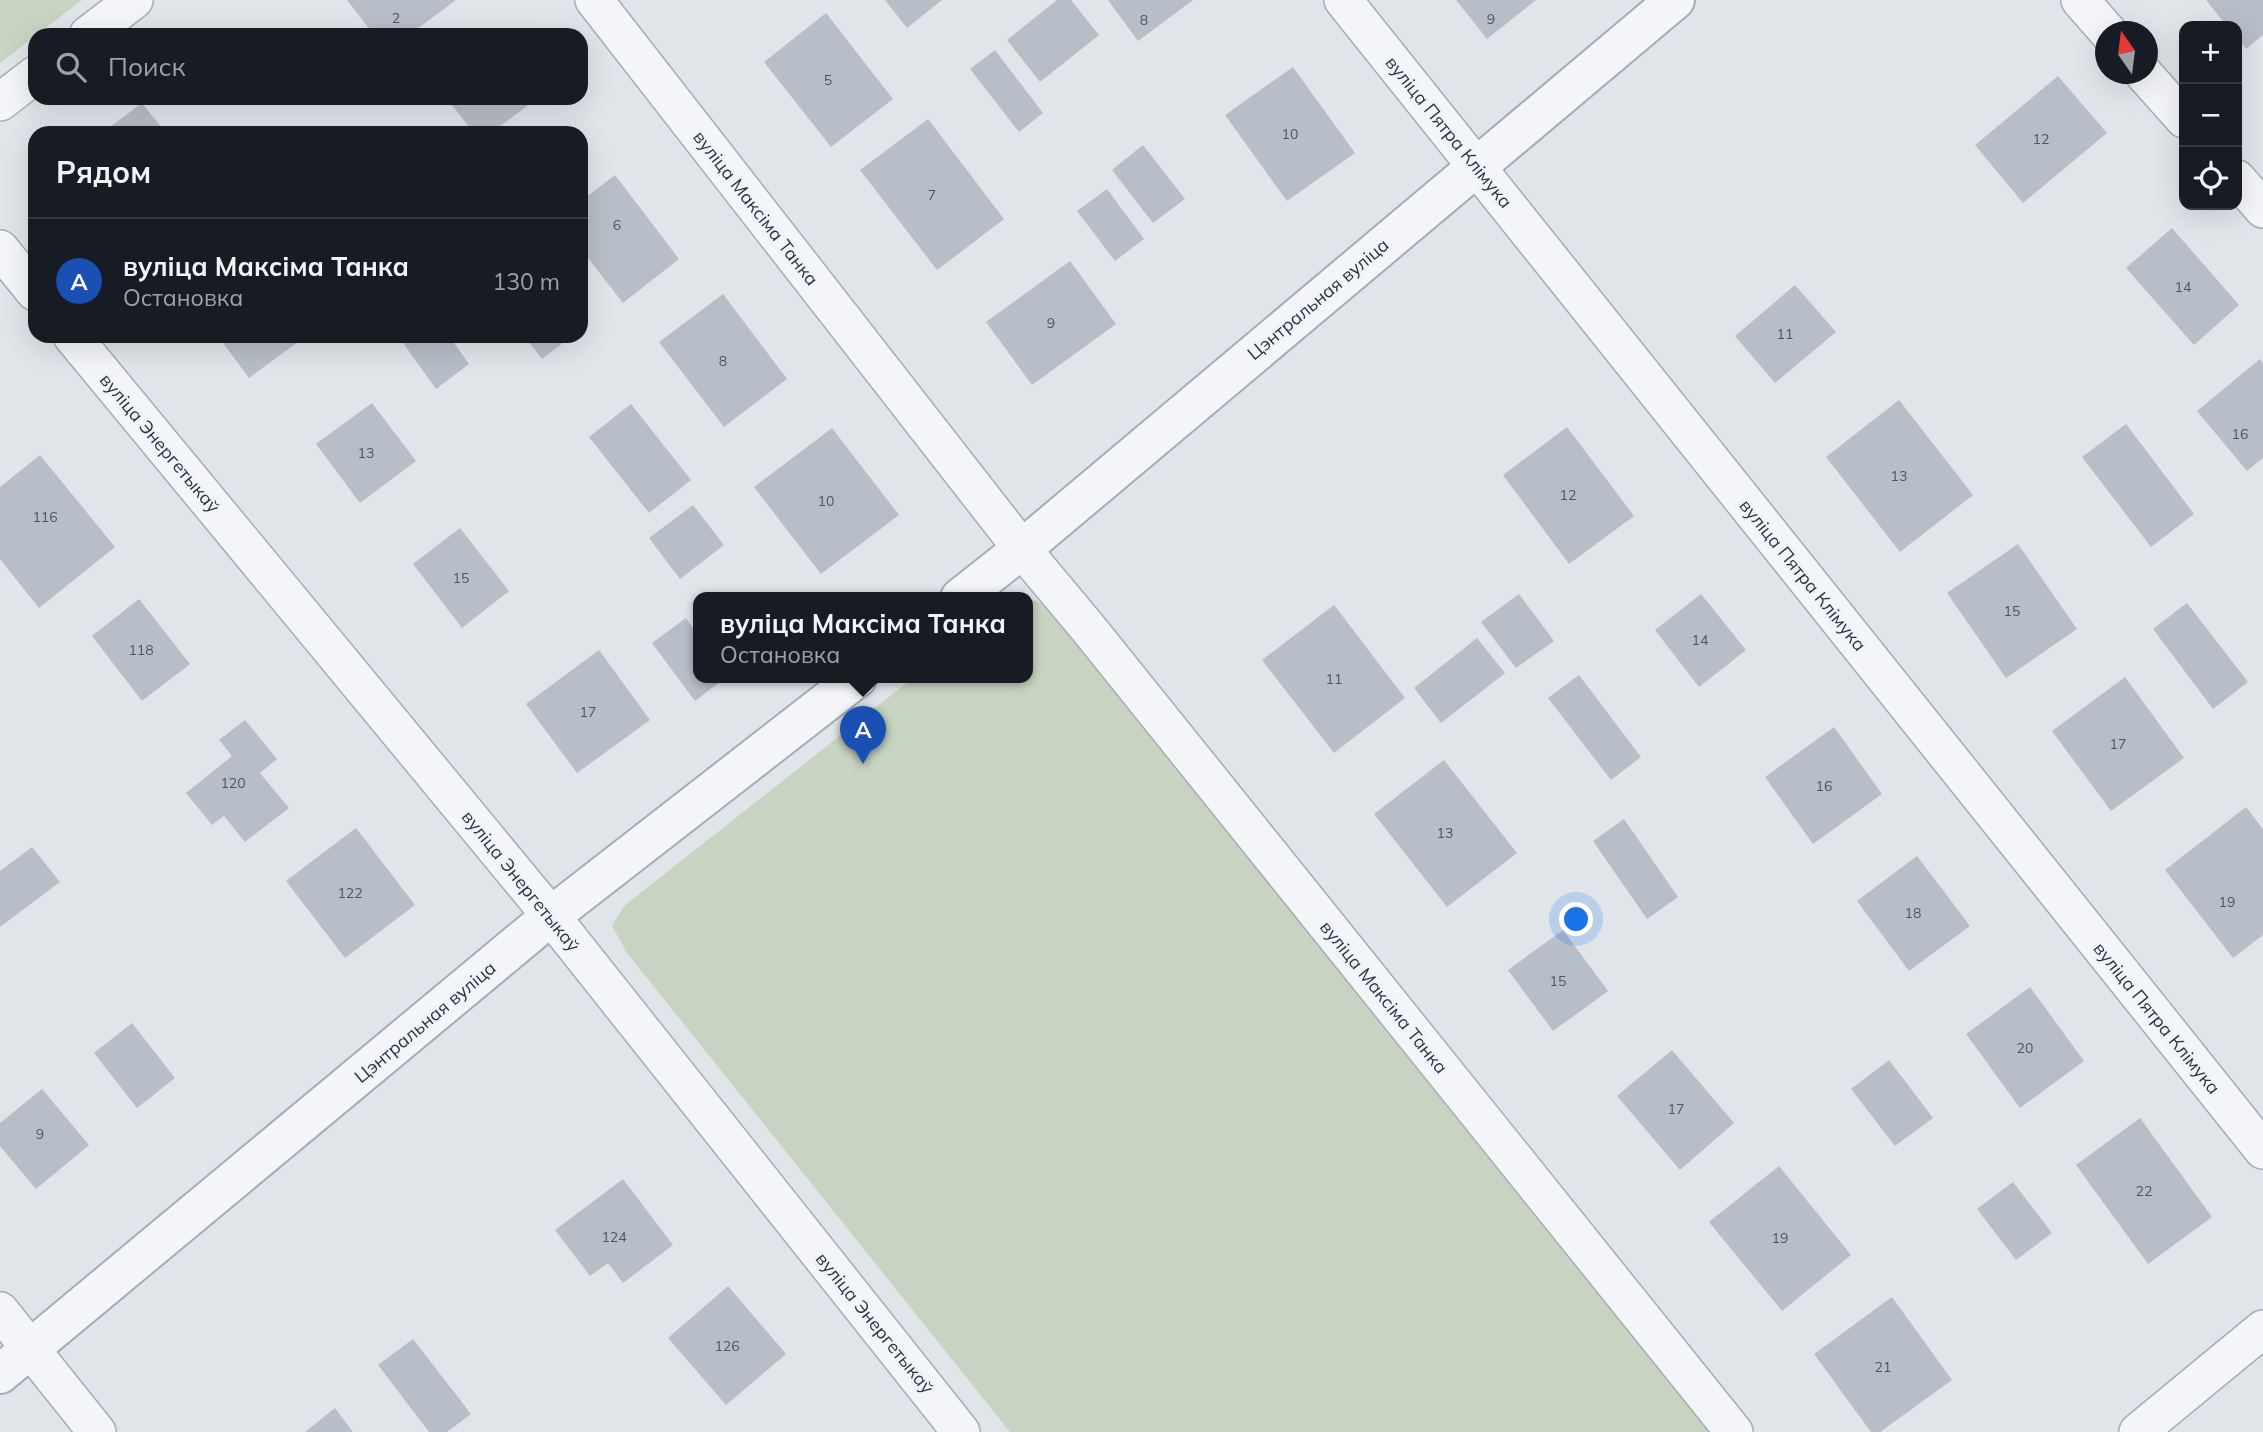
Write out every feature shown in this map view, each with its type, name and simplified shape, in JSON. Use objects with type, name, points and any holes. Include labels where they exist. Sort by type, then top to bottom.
[{"type":"street","points":[[97,28],[134,0]]},
{"type":"street","name":"вуліца Максіма Танка","points":[[594,0],[1022,549],[1734,1432]]},
{"type":"street","name":"вуліца Пятра Клімука","points":[[1343,0],[2263,1150]]},
{"type":"street","name":"Цэнтральная вуліца","points":[[968,592],[1675,0]]},
{"type":"street","points":[[2080,0],[2098,21]]},
{"type":"street","points":[[0,102],[28,80]]},
{"type":"street","points":[[2153,84],[2179,113]]},
{"type":"street","points":[[2242,185],[2263,209]]},
{"type":"street","points":[[0,249],[28,283]]},
{"type":"street","name":"вуліца Энергетыкаў","points":[[78,343],[551,916],[961,1432]]},
{"type":"street","name":"Цэнтральная вуліца","points":[[0,1374],[551,916],[851,683]]},
{"type":"street","points":[[0,1311],[97,1432]]},
{"type":"street","points":[[2138,1432],[2263,1329]]},
{"type":"green space","points":[[0,0],[82,0],[46,28],[28,28],[28,41],[0,63]]},
{"type":"green space","points":[[1033,600],[1037,601],[1058,614],[1709,1432],[1010,1432],[627,953],[612,926],[624,906],[907,683],[1033,683]]},
{"type":"building","points":[[347,0],[456,0],[418,28],[369,28]]},
{"type":"building","points":[[885,0],[942,0],[907,28]]},
{"type":"building","points":[[1057,0],[1071,0],[1099,35],[1040,82],[1007,40]]},
{"type":"building","points":[[1108,0],[1193,0],[1138,41]]},
{"type":"building","points":[[1456,0],[1536,0],[1487,39]]},
{"type":"building","points":[[2206,0],[2263,0],[2263,35],[2246,49],[2242,44],[2242,21],[2223,21]]},
{"type":"building","points":[[826,13],[893,99],[831,147],[764,62]]},
{"type":"building","points":[[995,50],[1043,113],[1019,132],[970,69]]},
{"type":"building","points":[[1293,67],[1355,153],[1287,201],[1225,115]]},
{"type":"building","points":[[2058,76],[2107,133],[2023,203],[1975,145]]},
{"type":"building","points":[[139,105],[144,105],[160,126],[111,126]]},
{"type":"building","points":[[452,105],[529,105],[500,126],[468,126]]},
{"type":"building","points":[[928,119],[1004,219],[937,270],[860,170]]},
{"type":"building","points":[[1143,145],[1185,199],[1153,223],[1112,170]]},
{"type":"building","points":[[615,175],[679,259],[623,303],[588,258],[588,196]]},
{"type":"building","points":[[1107,189],[1144,239],[1115,261],[1077,211]]},
{"type":"building","points":[[2172,228],[2239,305],[2194,345],[2126,268]]},
{"type":"building","points":[[1070,261],[1116,324],[1032,385],[986,322]]},
{"type":"building","points":[[1795,285],[1836,332],[1775,383],[1735,336]]},
{"type":"building","points":[[723,294],[787,379],[724,427],[659,342]]},
{"type":"building","points":[[223,343],[296,343],[249,378]]},
{"type":"building","points":[[403,343],[454,343],[469,364],[436,389]]},
{"type":"building","points":[[529,343],[563,343],[542,359]]},
{"type":"building","points":[[2260,359],[2263,363],[2263,458],[2247,471],[2197,411]]},
{"type":"building","points":[[1899,400],[1973,495],[1900,552],[1826,457]]},
{"type":"building","points":[[372,403],[416,461],[360,503],[316,444]]},
{"type":"building","points":[[631,404],[691,480],[649,513],[589,437]]},
{"type":"building","points":[[2126,424],[2194,514],[2151,547],[2082,457]]},
{"type":"building","points":[[1567,427],[1634,516],[1569,564],[1503,475]]},
{"type":"building","points":[[832,428],[899,515],[821,574],[754,487]]},
{"type":"building","points":[[40,455],[115,547],[39,608],[0,559],[0,487]]},
{"type":"building","points":[[693,505],[724,545],[680,579],[649,538]]},
{"type":"building","points":[[460,528],[509,591],[462,628],[413,564]]},
{"type":"building","points":[[2018,544],[2077,629],[2006,678],[1947,593]]},
{"type":"building","points":[[1519,594],[1554,641],[1516,668],[1481,622]]},
{"type":"building","points":[[1701,594],[1746,650],[1699,687],[1655,630]]},
{"type":"building","points":[[139,599],[190,664],[142,701],[92,636]]},
{"type":"building","points":[[2187,603],[2248,682],[2213,709],[2153,629]]},
{"type":"building","points":[[1334,605],[1405,698],[1334,753],[1262,660]]},
{"type":"building","points":[[686,618],[693,628],[693,683],[718,683],[695,701],[652,643]]},
{"type":"building","points":[[1477,638],[1505,673],[1441,723],[1414,688]]},
{"type":"building","points":[[599,650],[650,720],[577,773],[526,704]]},
{"type":"building","points":[[1579,675],[1641,757],[1611,780],[1548,698]]},
{"type":"building","points":[[2125,677],[2184,758],[2111,811],[2052,731]]},
{"type":"building","points":[[245,720],[277,759],[260,773],[289,808],[245,842],[224,816],[212,825],[186,793],[232,756],[219,740]]},
{"type":"building","points":[[1834,727],[1882,794],[1813,844],[1765,777]]},
{"type":"building","points":[[1444,760],[1517,853],[1447,907],[1374,814]]},
{"type":"building","points":[[2246,807],[2263,829],[2263,935],[2233,958],[2165,870]]},
{"type":"building","points":[[1624,819],[1678,897],[1647,919],[1593,841]]},
{"type":"building","points":[[356,828],[415,905],[345,958],[286,881]]},
{"type":"building","points":[[32,847],[60,882],[0,927],[0,871]]},
{"type":"building","points":[[1917,856],[1970,926],[1909,971],[1857,901]]},
{"type":"building","points":[[1563,930],[1608,991],[1553,1031],[1508,970]]},
{"type":"building","points":[[2030,987],[2084,1061],[2020,1108],[1966,1034]]},
{"type":"building","points":[[132,1023],[175,1078],[137,1108],[94,1053]]},
{"type":"building","points":[[1672,1050],[1734,1123],[1680,1170],[1617,1096]]},
{"type":"building","points":[[1889,1060],[1933,1118],[1895,1146],[1851,1089]]},
{"type":"building","points":[[42,1089],[89,1145],[36,1189],[0,1146],[0,1123]]},
{"type":"building","points":[[2140,1118],[2212,1217],[2148,1264],[2076,1165]]},
{"type":"building","points":[[1779,1166],[1851,1255],[1782,1311],[1709,1222]]},
{"type":"building","points":[[623,1179],[673,1245],[623,1283],[608,1263],[590,1276],[555,1230]]},
{"type":"building","points":[[2013,1182],[2052,1233],[2016,1260],[1977,1209]]},
{"type":"building","points":[[728,1286],[786,1354],[726,1405],[668,1338]]},
{"type":"building","points":[[1892,1297],[1952,1380],[1880,1432],[1871,1432],[1814,1354]]},
{"type":"building","points":[[413,1339],[471,1414],[447,1432],[429,1432],[378,1365]]},
{"type":"building","points":[[335,1408],[353,1432],[305,1432]]},
{"type":"place","name":"вуліца Максіма Танка","points":[[863,764]]}]
